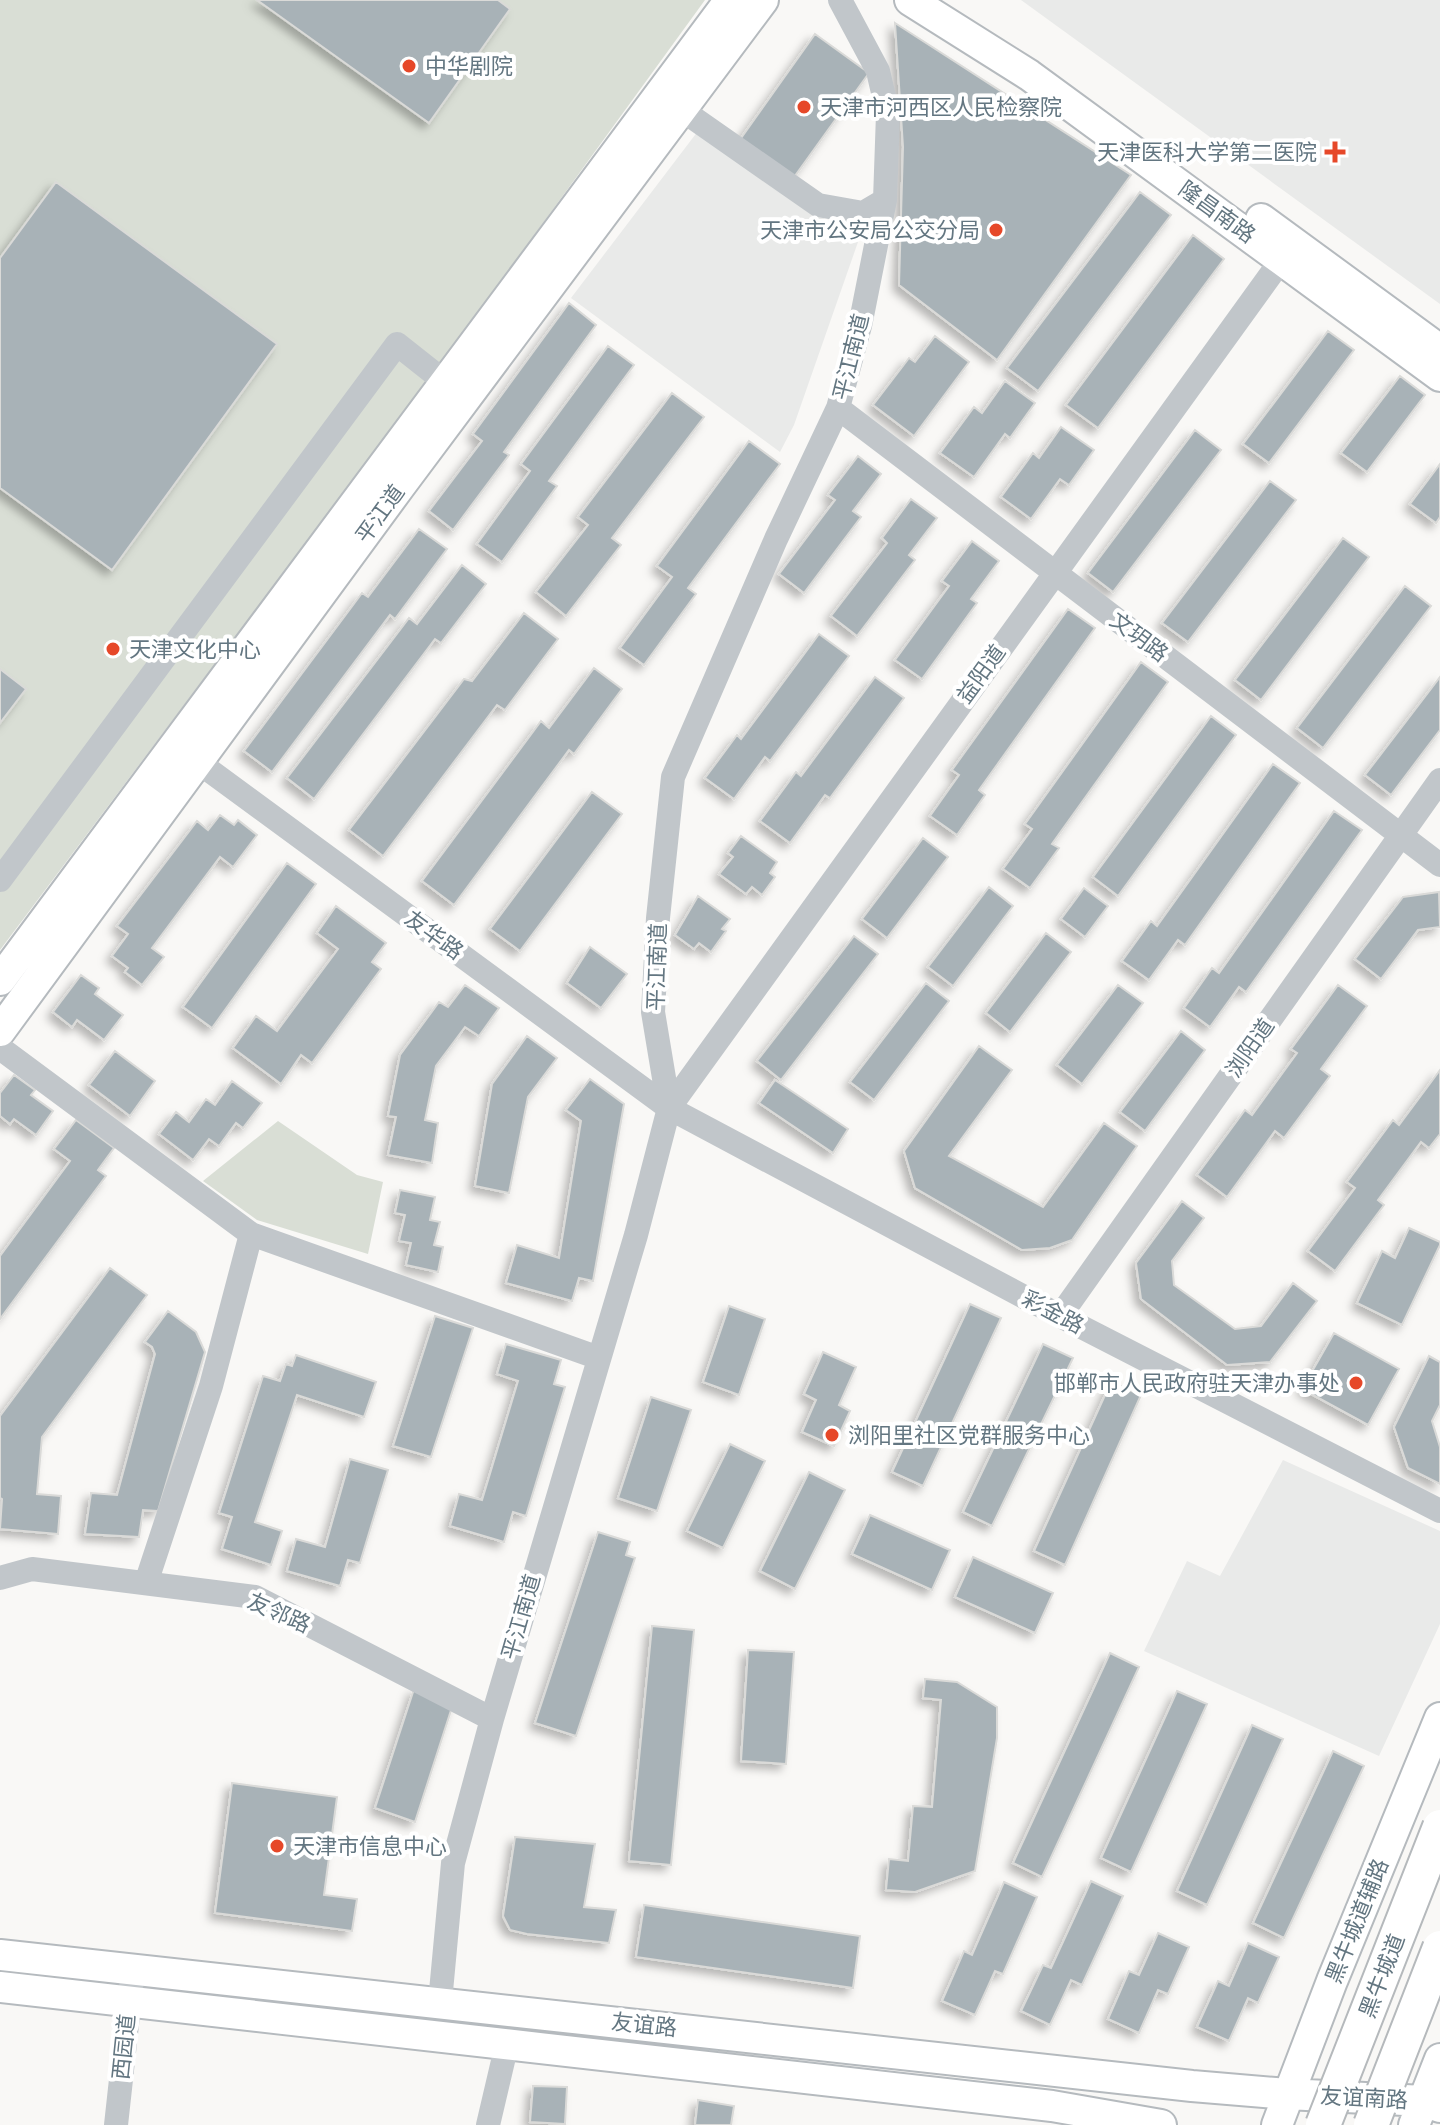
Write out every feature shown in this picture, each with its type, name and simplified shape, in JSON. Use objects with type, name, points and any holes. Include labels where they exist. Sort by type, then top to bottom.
[{"type":"highway","name":"黑牛城道","points":[[1323,2125],[1440,1827]]},
{"type":"highway","name":"黑牛城道","points":[[1371,2125],[1440,1948]]},
{"type":"main road","name":"平江道","points":[[0,980],[730,0]]},
{"type":"main road","name":"平江道","points":[[0,1031],[400,486],[763,0]]},
{"type":"main road","name":"隆昌南路","points":[[910,0],[1029,75],[1440,350]]},
{"type":"main road","name":"隆昌南路","points":[[947,0],[1043,60],[1288,251],[1440,376]]},
{"type":"main road","name":"黑牛城道辅路","points":[[1277,2125],[1440,1718]]},
{"type":"main road","name":"友谊路","points":[[0,1955],[1287,2094]]},
{"type":"main road","name":"友谊路","points":[[0,1987],[1052,2106],[1161,2125]]},
{"type":"main road","points":[[1426,2111],[1440,2059]]},
{"type":"main road","name":"友谊南路","points":[[1287,2094],[1426,2111]]},
{"type":"street","name":"平江南道","points":[[440,2002],[453,1863],[669,1108],[653,1012],[658,918],[673,777],[776,539],[838,408],[860,326],[885,200],[888,114],[878,71],[840,0]]},
{"type":"street","points":[[682,110],[818,205],[863,213],[885,200]]},
{"type":"street","name":"益阳道","points":[[669,1108],[1288,251]]},
{"type":"street","points":[[0,880],[397,344],[445,382]]},
{"type":"street","name":"文玥路","points":[[838,408],[1440,865]]},
{"type":"street","name":"友华路","points":[[198,762],[669,1108]]},
{"type":"street","name":"浏阳道","points":[[1060,1316],[1440,780]]},
{"type":"street","points":[[0,1048],[251,1234],[599,1358]]},
{"type":"street","name":"彩金路","points":[[669,1108],[1060,1316],[1440,1511]]},
{"type":"street","points":[[146,1583],[211,1386],[251,1234]]},
{"type":"street","name":"友邻路","points":[[0,1578],[32,1569],[255,1597],[492,1719]]},
{"type":"street","name":"西园道","points":[[132,2125],[140,1971]]},
{"type":"street","name":"西园道","points":[[116,2125],[137,2003]]},
{"type":"street","points":[[488,2125],[507,2044]]},
{"type":"shaded area","name":"天津文化中心","points":[[0,0],[705,0],[453,347],[0,950]]},
{"type":"shaded area","name":"天津医科大学第二医院","points":[[1021,0],[1440,0],[1440,304]]},
{"type":"shaded area","points":[[698,131],[858,242],[794,425],[780,452],[571,298]]},
{"type":"shaded area","points":[[278,1121],[357,1175],[383,1182],[368,1254],[257,1220],[203,1181]]},
{"type":"shaded area","points":[[1283,1460],[1440,1531],[1440,1624],[1379,1756],[1144,1651],[1187,1561],[1220,1576]]},
{"type":"building","name":"中华剧院","points":[[257,0],[498,0],[510,9],[429,123]]},
{"type":"building","name":"天津市公安局公交分局","points":[[895,23],[1131,175],[997,360],[899,285],[903,147]]},
{"type":"building","name":"天津市河西区人民检察院","points":[[815,34],[869,73],[792,180],[739,141]]},
{"type":"building","points":[[56,182],[277,344],[112,570],[0,488],[0,258]]},
{"type":"building","points":[[1140,192],[1171,215],[1038,391],[1007,368]]},
{"type":"building","points":[[1193,235],[1224,259],[1098,428],[1066,405]]},
{"type":"building","points":[[569,303],[596,325],[504,452],[509,455],[453,530],[429,511],[482,441],[473,434]]},
{"type":"building","points":[[1328,331],[1354,350],[1269,463],[1243,444]]},
{"type":"building","points":[[935,336],[969,362],[914,436],[873,405],[909,358],[915,362]]},
{"type":"building","points":[[608,346],[634,365],[549,481],[557,486],[502,562],[477,544],[530,471],[521,464]]},
{"type":"building","points":[[1400,376],[1425,395],[1367,472],[1341,453]]},
{"type":"building","points":[[1005,381],[1035,403],[1010,438],[1005,434],[974,477],[940,453],[974,407],[982,413]]},
{"type":"building","points":[[672,393],[704,417],[612,538],[621,545],[566,616],[536,592],[588,525],[578,517]]},
{"type":"building","points":[[1061,427],[1094,450],[1069,485],[1060,479],[1031,519],[1001,497],[1033,453],[1039,458]]},
{"type":"building","points":[[1195,430],[1221,450],[1113,592],[1088,573]]},
{"type":"building","points":[[749,441],[780,464],[688,588],[696,594],[644,665],[620,648],[672,577],[657,566]]},
{"type":"building","points":[[858,456],[881,474],[853,511],[861,517],[804,593],[779,574],[835,500],[828,495]]},
{"type":"building","points":[[1440,464],[1440,517],[1436,523],[1410,504]]},
{"type":"building","points":[[1270,481],[1296,500],[1188,642],[1162,623]]},
{"type":"building","points":[[911,499],[937,518],[909,555],[915,560],[857,636],[831,616],[887,543],[882,538]]},
{"type":"building","points":[[419,529],[447,549],[395,619],[390,615],[272,772],[244,751],[362,593],[368,597]]},
{"type":"building","points":[[1343,538],[1369,557],[1261,700],[1235,680]]},
{"type":"building","points":[[972,541],[999,561],[971,599],[977,603],[922,679],[895,660],[949,586],[942,581]]},
{"type":"building","points":[[462,565],[486,584],[441,643],[435,639],[314,799],[287,778],[409,618],[417,624]]},
{"type":"building","points":[[1405,586],[1431,606],[1323,748],[1297,728]]},
{"type":"building","points":[[1068,609],[1095,628],[979,790],[985,795],[957,835],[930,816],[959,775],[952,770]]},
{"type":"building","points":[[524,613],[558,639],[505,710],[497,705],[383,856],[349,830],[464,679],[472,681]]},
{"type":"building","points":[[819,634],[849,656],[770,761],[765,757],[734,799],[705,778],[737,735],[741,739]]},
{"type":"building","points":[[1141,662],[1168,682],[1052,844],[1059,848],[1030,888],[1003,869],[1032,829],[1025,824]]},
{"type":"building","points":[[594,668],[622,689],[574,754],[569,750],[454,905],[422,881],[541,721],[549,728]]},
{"type":"building","points":[[0,669],[26,689],[0,723]]},
{"type":"building","points":[[875,677],[904,698],[830,798],[825,795],[790,843],[760,821],[796,772],[801,776]]},
{"type":"building","points":[[1440,677],[1440,730],[1391,795],[1365,775]]},
{"type":"building","points":[[1211,716],[1236,735],[1118,896],[1093,877]]},
{"type":"building","points":[[1273,764],[1300,783],[1185,945],[1178,940],[1149,980],[1122,961],[1151,921],[1157,926]]},
{"type":"building","points":[[592,792],[622,814],[520,951],[490,929]]},
{"type":"building","points":[[1334,811],[1362,830],[1246,992],[1239,987],[1210,1027],[1184,1008],[1212,968],[1219,973]]},
{"type":"building","points":[[220,815],[234,825],[238,820],[257,835],[233,867],[220,857],[152,948],[164,957],[142,985],[125,972],[128,968],[112,956],[128,934],[117,926],[197,821],[208,830]]},
{"type":"building","points":[[741,836],[777,862],[770,873],[775,877],[762,895],[752,887],[746,894],[719,874],[733,857],[728,853]]},
{"type":"building","points":[[923,838],[948,857],[887,938],[862,919]]},
{"type":"building","points":[[287,863],[316,884],[212,1028],[183,1007]]},
{"type":"building","points":[[989,887],[1013,906],[953,986],[928,967]]},
{"type":"building","points":[[1084,888],[1108,906],[1085,937],[1061,919]]},
{"type":"building","points":[[1439,892],[1440,927],[1418,930],[1381,979],[1355,959],[1403,897]]},
{"type":"building","points":[[698,896],[730,919],[722,929],[726,931],[711,952],[699,943],[694,949],[675,935]]},
{"type":"building","points":[[336,906],[386,943],[372,962],[381,969],[312,1063],[301,1055],[281,1084],[233,1048],[256,1016],[277,1031],[338,949],[317,933]]},
{"type":"building","points":[[1046,933],[1071,952],[1010,1032],[986,1013]]},
{"type":"building","points":[[854,936],[878,954],[781,1080],[757,1061]]},
{"type":"building","points":[[590,947],[627,974],[601,1008],[567,983]]},
{"type":"building","points":[[81,975],[99,988],[95,994],[123,1015],[104,1040],[77,1020],[72,1027],[53,1012]]},
{"type":"building","points":[[926,983],[949,1001],[874,1100],[850,1082]]},
{"type":"building","points":[[465,985],[499,1008],[479,1036],[465,1027],[436,1066],[425,1120],[438,1123],[432,1163],[388,1155],[396,1117],[388,1116],[400,1055],[439,1002],[448,1007]]},
{"type":"building","points":[[1118,985],[1143,1003],[1082,1084],[1057,1065]]},
{"type":"building","points":[[1338,985],[1367,1006],[1321,1069],[1330,1076],[1284,1138],[1275,1131],[1227,1197],[1197,1175],[1245,1110],[1252,1115],[1297,1053],[1291,1049]]},
{"type":"building","points":[[1181,1031],[1205,1050],[1145,1131],[1120,1112]]},
{"type":"building","points":[[527,1036],[557,1058],[528,1097],[509,1193],[475,1186],[492,1084]]},
{"type":"building","points":[[979,1046],[1012,1070],[949,1156],[1043,1207],[1104,1123],[1137,1146],[1072,1240],[1050,1248],[1022,1250],[915,1188],[904,1151]]},
{"type":"building","points":[[115,1051],[155,1081],[130,1116],[89,1085]]},
{"type":"building","points":[[1440,1070],[1440,1134],[1429,1148],[1421,1142],[1378,1200],[1384,1205],[1335,1271],[1308,1251],[1355,1188],[1347,1182],[1393,1120],[1399,1125]]},
{"type":"building","points":[[14,1075],[35,1090],[31,1095],[53,1111],[36,1135],[14,1119],[10,1124],[0,1116],[0,1093]]},
{"type":"building","points":[[590,1079],[624,1104],[593,1281],[579,1278],[572,1301],[506,1283],[517,1245],[559,1258],[581,1121],[566,1110]]},
{"type":"building","points":[[775,1080],[848,1129],[833,1153],[759,1103]]},
{"type":"building","points":[[232,1081],[262,1103],[243,1128],[236,1123],[219,1146],[209,1139],[193,1160],[159,1134],[176,1112],[189,1122],[206,1099],[215,1105]]},
{"type":"building","points":[[76,1120],[114,1148],[98,1170],[106,1176],[0,1319],[0,1256],[70,1161],[54,1149]]},
{"type":"building","points":[[400,1190],[435,1197],[430,1220],[440,1222],[434,1245],[443,1247],[438,1272],[406,1265],[411,1243],[399,1241],[405,1215],[395,1213]]},
{"type":"building","points":[[1182,1201],[1204,1218],[1172,1261],[1174,1285],[1235,1329],[1261,1326],[1293,1283],[1317,1301],[1270,1362],[1227,1365],[1141,1299],[1136,1263]]},
{"type":"building","points":[[1409,1228],[1440,1242],[1440,1245],[1402,1325],[1357,1303],[1382,1251],[1395,1258]]},
{"type":"building","points":[[110,1268],[147,1295],[42,1437],[37,1494],[61,1496],[58,1534],[0,1529],[0,1416]]},
{"type":"building","points":[[970,1304],[1001,1318],[923,1486],[892,1472]]},
{"type":"building","points":[[729,1306],[765,1319],[739,1395],[703,1382]]},
{"type":"building","points":[[168,1311],[196,1332],[205,1352],[158,1511],[143,1510],[139,1537],[85,1534],[91,1493],[117,1495],[155,1354],[145,1342]]},
{"type":"building","points":[[435,1316],[473,1328],[431,1457],[393,1446]]},
{"type":"building","points":[[1334,1333],[1399,1369],[1368,1425],[1302,1389]]},
{"type":"building","points":[[506,1344],[561,1360],[554,1384],[565,1387],[526,1516],[513,1512],[504,1542],[450,1526],[459,1494],[482,1500],[518,1381],[497,1374]]},
{"type":"building","points":[[1043,1344],[1073,1358],[992,1526],[963,1512]]},
{"type":"building","points":[[823,1352],[856,1367],[839,1405],[850,1411],[834,1446],[802,1432],[816,1400],[804,1394]]},
{"type":"building","points":[[296,1355],[376,1382],[364,1417],[297,1395],[255,1522],[282,1531],[271,1565],[222,1549],[232,1517],[219,1513],[263,1376],[280,1381],[286,1364],[292,1366]]},
{"type":"building","points":[[1429,1356],[1440,1362],[1440,1405],[1432,1421],[1440,1447],[1440,1484],[1408,1468],[1394,1427]]},
{"type":"building","points":[[1111,1382],[1141,1395],[1065,1565],[1034,1551]]},
{"type":"building","points":[[651,1397],[691,1410],[657,1511],[618,1498]]},
{"type":"building","points":[[730,1444],[765,1461],[723,1548],[687,1531]]},
{"type":"building","points":[[350,1459],[388,1470],[360,1563],[348,1560],[340,1586],[287,1571],[296,1539],[325,1547]]},
{"type":"building","points":[[809,1472],[845,1490],[795,1589],[760,1571]]},
{"type":"building","points":[[870,1515],[950,1550],[932,1590],[852,1554]]},
{"type":"building","points":[[598,1532],[630,1542],[626,1555],[635,1558],[576,1736],[535,1723]]},
{"type":"building","points":[[973,1557],[1053,1593],[1035,1633],[955,1597]]},
{"type":"building","points":[[652,1626],[694,1630],[671,1865],[629,1861]]},
{"type":"building","points":[[748,1650],[794,1652],[786,1764],[741,1761]]},
{"type":"building","points":[[1110,1653],[1139,1667],[1042,1877],[1013,1863]]},
{"type":"building","points":[[925,1679],[957,1682],[997,1707],[997,1738],[975,1871],[915,1892],[886,1890],[889,1859],[908,1861],[913,1806],[932,1807],[941,1700],[923,1698]]},
{"type":"building","points":[[414,1689],[454,1701],[415,1822],[375,1808]]},
{"type":"building","points":[[1177,1691],[1207,1704],[1131,1872],[1101,1858]]},
{"type":"building","points":[[1252,1725],[1283,1739],[1207,1905],[1177,1891]]},
{"type":"building","points":[[1333,1751],[1364,1766],[1284,1938],[1253,1923]]},
{"type":"building","name":"天津市信息中心","points":[[232,1783],[337,1797],[324,1895],[357,1899],[352,1931],[215,1913]]},
{"type":"building","points":[[515,1837],[595,1844],[584,1907],[616,1910],[609,1943],[510,1930],[503,1916]]},
{"type":"building","points":[[1091,1881],[1123,1896],[1082,1985],[1071,1980],[1050,2025],[1021,2011],[1043,1965],[1051,1968]]},
{"type":"building","points":[[1004,1882],[1037,1897],[1003,1974],[995,1971],[975,2015],[942,2001],[964,1951],[972,1955]]},
{"type":"building","points":[[644,1905],[860,1936],[853,1988],[636,1957]]},
{"type":"building","points":[[1158,1933],[1189,1947],[1168,1994],[1158,1990],[1139,2033],[1108,2019],[1129,1971],[1139,1975]]},
{"type":"building","points":[[1248,1943],[1279,1957],[1258,2003],[1248,1998],[1229,2041],[1197,2027],[1218,1981],[1229,1986]]},
{"type":"building","points":[[533,2086],[567,2087],[565,2124],[530,2122]]},
{"type":"building","points":[[698,2100],[734,2106],[731,2125],[695,2125]]},
{"type":"place","name":"中华剧院","points":[[409,66]]},
{"type":"place","name":"天津市河西区人民检察院","points":[[804,107]]},
{"type":"place","name":"天津医科大学第二医院","points":[[1335,152]]},
{"type":"place","name":"天津市公安局公交分局","points":[[996,230]]},
{"type":"place","name":"天津文化中心","points":[[113,649]]},
{"type":"place","name":"邯郸市人民政府驻天津办事处","points":[[1356,1383]]},
{"type":"place","name":"浏阳里社区党群服务中心","points":[[832,1435]]},
{"type":"place","name":"天津市信息中心","points":[[277,1846]]}]
